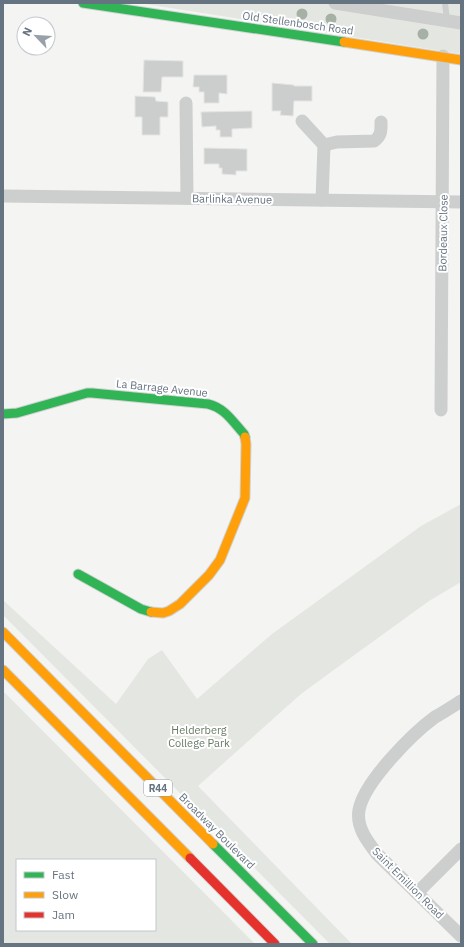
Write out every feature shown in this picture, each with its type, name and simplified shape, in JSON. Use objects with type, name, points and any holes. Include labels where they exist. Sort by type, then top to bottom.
[{"type":"street","name":"Old Stellenbosch Road","points":[[83,3],[443,56],[461,60]]},
{"type":"street","points":[[335,3],[461,23]]},
{"type":"street","name":"Bordeaux Close","points":[[441,410],[443,56]]},
{"type":"street","points":[[186,103],[187,198]]},
{"type":"street","points":[[302,121],[324,145],[322,200]]},
{"type":"street","points":[[324,145],[337,142],[374,141],[381,133],[381,122]]},
{"type":"street","name":"Barlinka Avenue","points":[[3,196],[461,202]]},
{"type":"street","name":"La Barrage Avenue","points":[[3,414],[17,413],[79,395],[92,393],[216,406],[225,412],[244,434],[246,444],[246,489],[243,506],[220,560],[215,568],[180,604],[163,613],[148,612],[78,574]]},
{"type":"street","name":"Broadway Boulevard","points":[[3,632],[312,944]]},
{"type":"street","name":"R44","points":[[3,670],[275,944]]},
{"type":"street","name":"Saint Emillion Road","points":[[461,701],[435,718],[408,742],[369,786],[362,799],[359,811],[360,827],[367,842],[377,854],[461,936]]},
{"type":"street","points":[[418,893],[461,849]]},
{"type":"lane","points":[[445,3],[447,20]]},
{"type":"green space","points":[[139,3],[461,3],[461,54]]},
{"type":"green space","name":"Helderberg College Park","points":[[461,504],[461,582],[429,601],[301,694],[198,786],[352,944],[330,944],[3,615],[3,600],[116,704],[148,659],[162,650],[197,699],[272,634],[421,526]]},
{"type":"green space","points":[[3,691],[255,944],[3,944]]},
{"type":"building","points":[[144,60],[183,61],[183,77],[162,77],[161,92],[143,92]]},
{"type":"building","points":[[194,75],[227,75],[227,94],[219,93],[219,103],[204,103],[204,92],[199,92],[199,87],[193,87]]},
{"type":"building","points":[[272,83],[294,86],[312,86],[312,101],[294,101],[293,116],[280,115],[281,111],[272,111]]},
{"type":"building","points":[[135,96],[155,97],[156,101],[168,102],[168,117],[160,117],[160,135],[142,135],[142,117],[135,117]]},
{"type":"building","points":[[252,111],[252,128],[232,129],[232,137],[220,137],[220,130],[216,130],[216,126],[202,127],[201,112]]},
{"type":"building","points":[[204,148],[247,149],[247,171],[236,171],[236,175],[222,174],[222,168],[219,168],[219,164],[204,164]]},
{"type":"traffic: fast","points":[[83,3],[344,42]]},
{"type":"traffic: fast","points":[[3,414],[17,413],[87,393],[208,404],[224,412],[245,437]]},
{"type":"traffic: fast","points":[[78,574],[141,609],[151,612]]},
{"type":"traffic: fast","points":[[213,844],[313,944]]},
{"type":"traffic: slow","points":[[344,42],[461,60]]},
{"type":"traffic: slow","points":[[151,612],[163,613],[180,604],[209,575],[220,560],[245,498],[245,437]]},
{"type":"traffic: slow","points":[[3,632],[213,844]]},
{"type":"traffic: slow","points":[[3,670],[190,858]]},
{"type":"traffic: jam","points":[[190,858],[275,944]]}]
